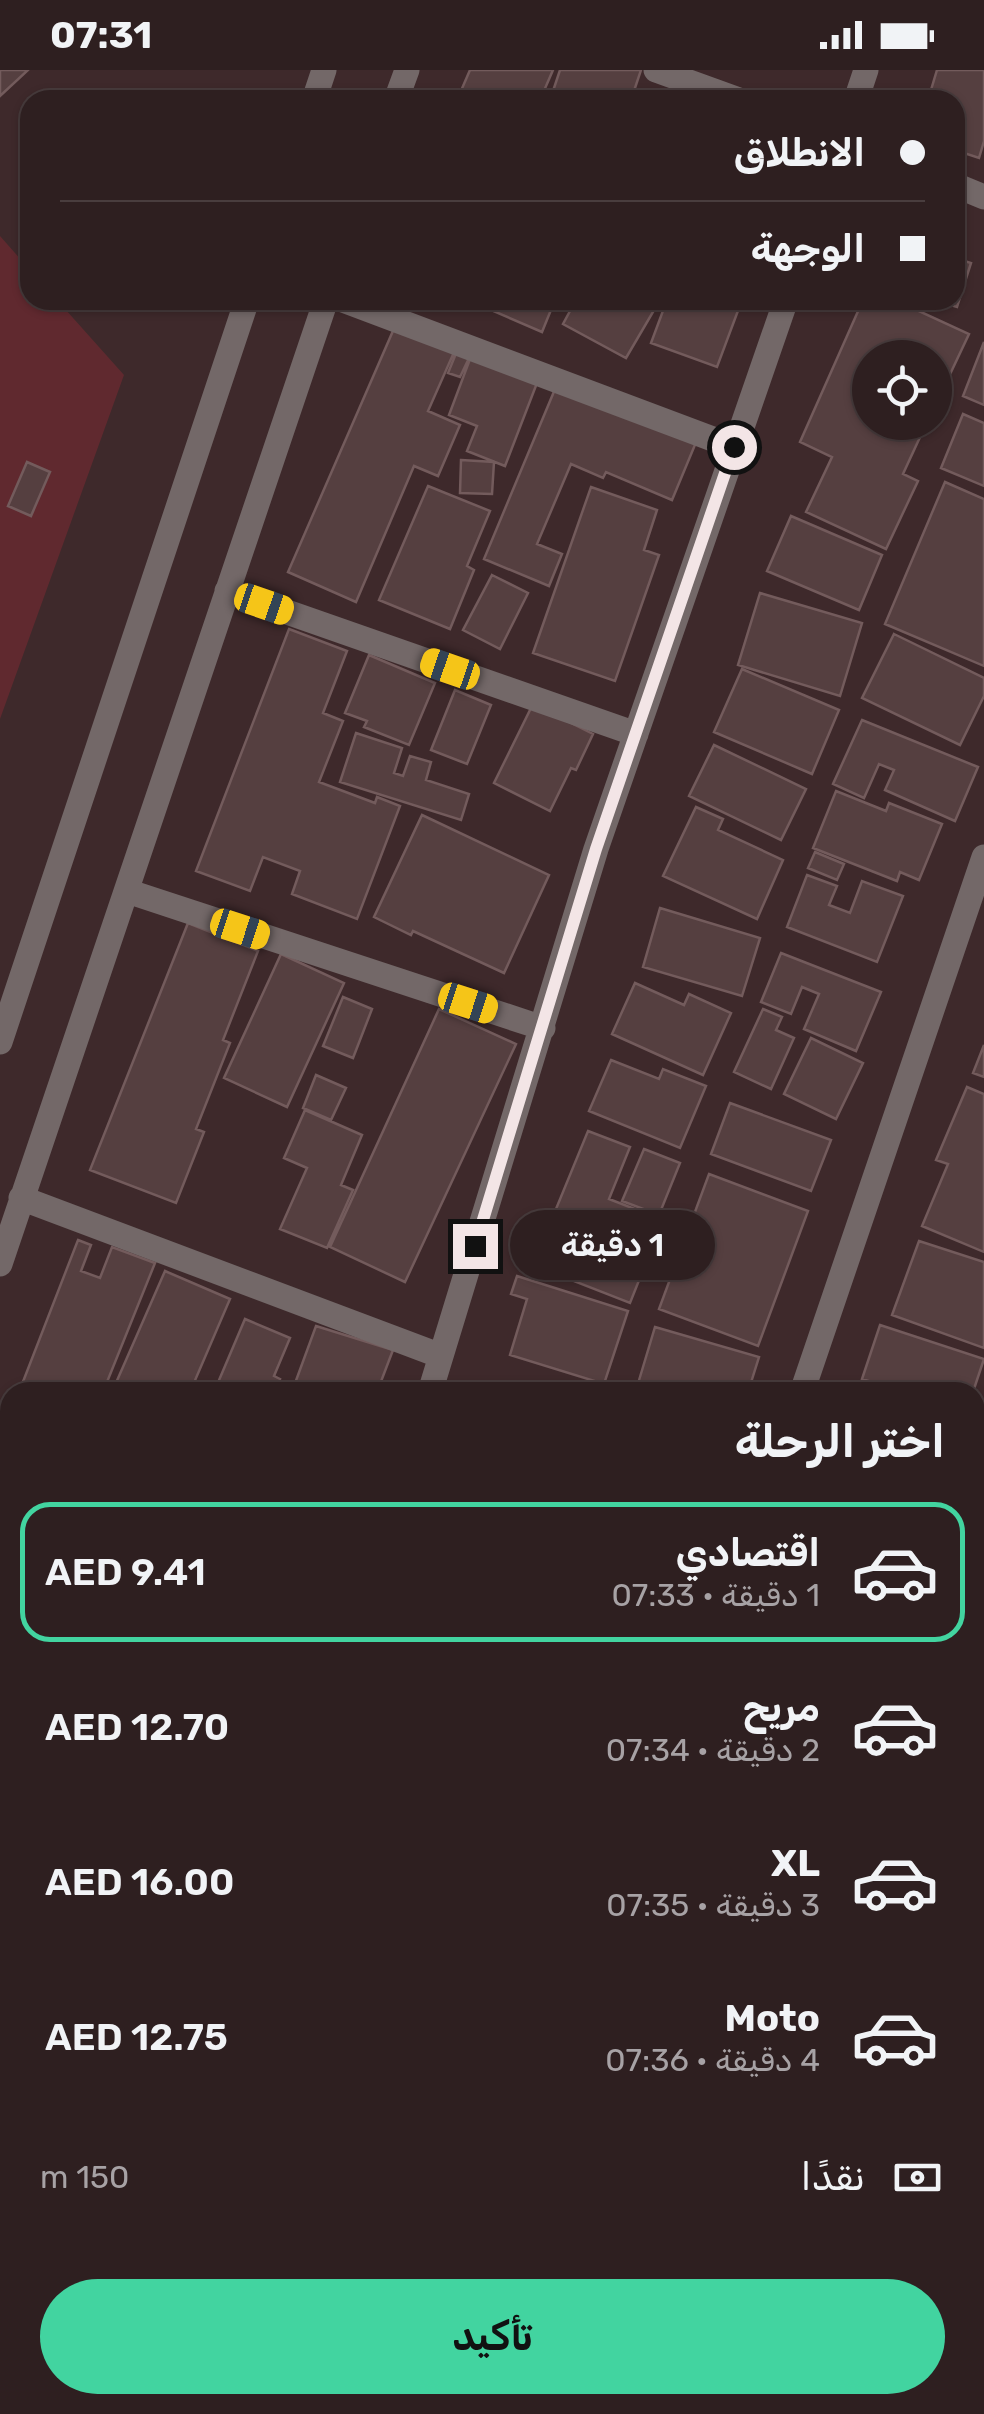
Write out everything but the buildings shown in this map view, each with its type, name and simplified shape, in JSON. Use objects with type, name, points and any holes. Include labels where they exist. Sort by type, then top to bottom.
[{"type":"street","points":[[656,70],[711,90]]},
{"type":"street","points":[[0,1042],[244,310]]},
{"type":"street","points":[[0,1264],[323,310]]},
{"type":"street","points":[[370,310],[734,447]]},
{"type":"street","points":[[433,1382],[596,849],[782,310]]},
{"type":"street","points":[[228,591],[636,734]]},
{"type":"street","points":[[805,1382],[984,857]]},
{"type":"street","points":[[127,891],[543,1028]]},
{"type":"street","points":[[21,1198],[441,1356]]},
{"type":"shaded area","points":[[0,236],[20,259],[20,310],[66,310],[124,375],[0,719]]},
{"type":"route","points":[[475,1246],[596,849],[734,447]]}]
